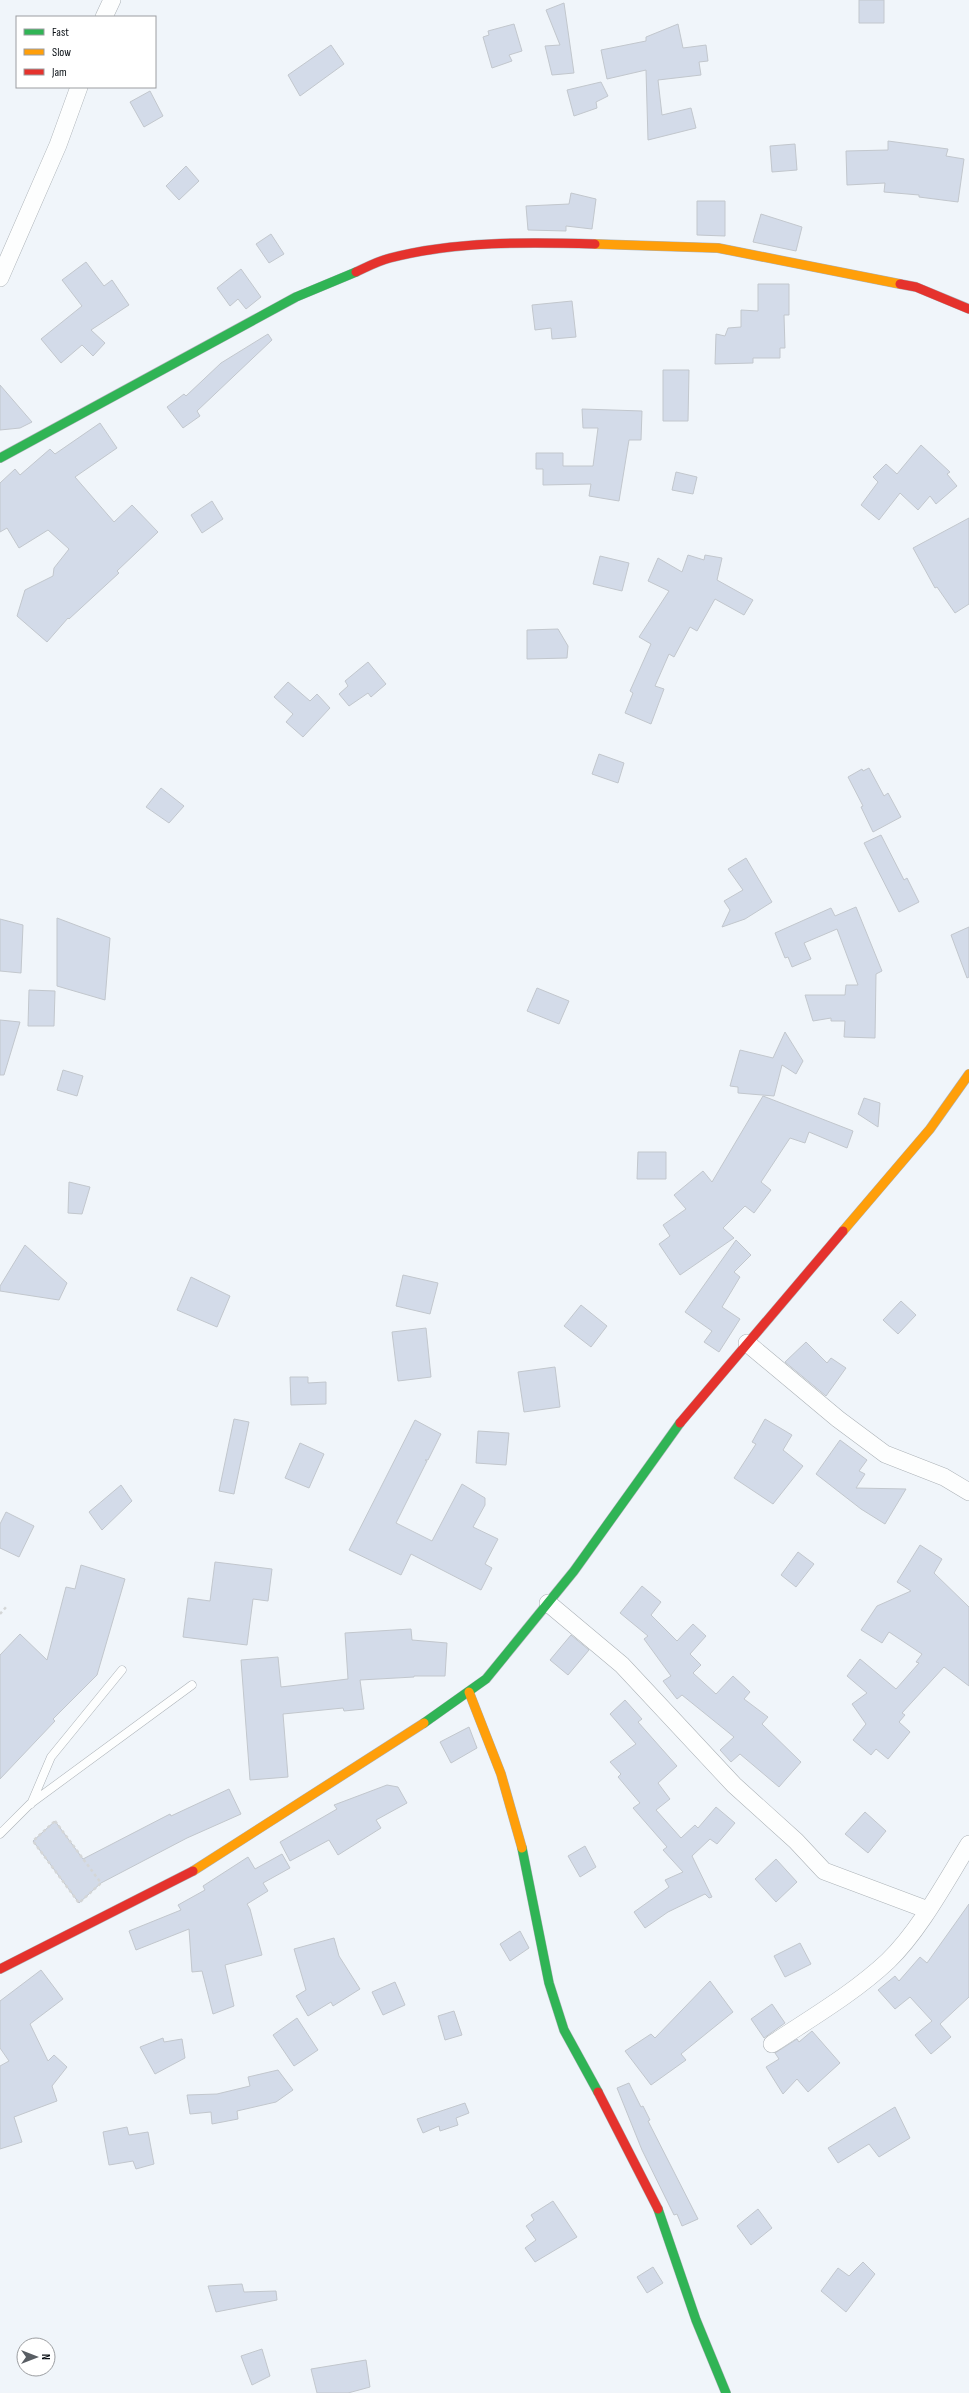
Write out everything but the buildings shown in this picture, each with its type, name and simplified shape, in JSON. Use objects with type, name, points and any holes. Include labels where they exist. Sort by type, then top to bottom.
[{"type":"street","points":[[104,16],[112,0]]},
{"type":"street","points":[[0,278],[58,144],[79,88]]},
{"type":"street","points":[[0,458],[296,297],[389,258],[461,246],[532,242],[718,248],[916,287],[969,309]]},
{"type":"street","points":[[0,1969],[185,1876],[424,1723],[486,1679],[574,1572],[674,1429],[930,1128],[969,1074]]},
{"type":"street","points":[[747,1342],[838,1419],[885,1454],[944,1477],[969,1492]]},
{"type":"street","points":[[548,1603],[622,1665],[734,1786],[796,1841],[824,1871],[928,1910]]},
{"type":"street","points":[[469,1692],[501,1774],[520,1836],[549,1983],[564,2030],[606,2106],[658,2208],[696,2320],[726,2393]]},
{"type":"street","points":[[772,2044],[844,1995],[888,1960],[928,1910],[969,1844]]},
{"type":"lane","points":[[30,1804],[51,1757],[122,1670]]},
{"type":"lane","points":[[0,1834],[30,1804],[192,1684]]},
{"type":"path","points":[[0,1614],[7,1606]]},
{"type":"path","points":[[55,1821],[101,1883],[79,1903],[33,1841],[55,1821]]},
{"type":"traffic: fast","points":[[0,458],[296,297],[356,272]]},
{"type":"traffic: fast","points":[[424,1723],[486,1679],[574,1571],[680,1423]]},
{"type":"traffic: fast","points":[[522,1848],[549,1983],[564,2030],[598,2092]]},
{"type":"traffic: fast","points":[[658,2209],[696,2320],[726,2393]]},
{"type":"traffic: slow","points":[[595,244],[718,248],[900,284]]},
{"type":"traffic: slow","points":[[843,1231],[930,1129],[969,1074]]},
{"type":"traffic: slow","points":[[469,1692],[501,1774],[522,1848]]},
{"type":"traffic: slow","points":[[193,1871],[424,1723]]},
{"type":"traffic: jam","points":[[356,272],[377,262],[390,258],[440,248],[518,243],[595,244]]},
{"type":"traffic: jam","points":[[900,284],[916,287],[969,309]]},
{"type":"traffic: jam","points":[[680,1423],[843,1231]]},
{"type":"traffic: jam","points":[[0,1969],[193,1871]]},
{"type":"traffic: jam","points":[[598,2092],[658,2209]]}]
